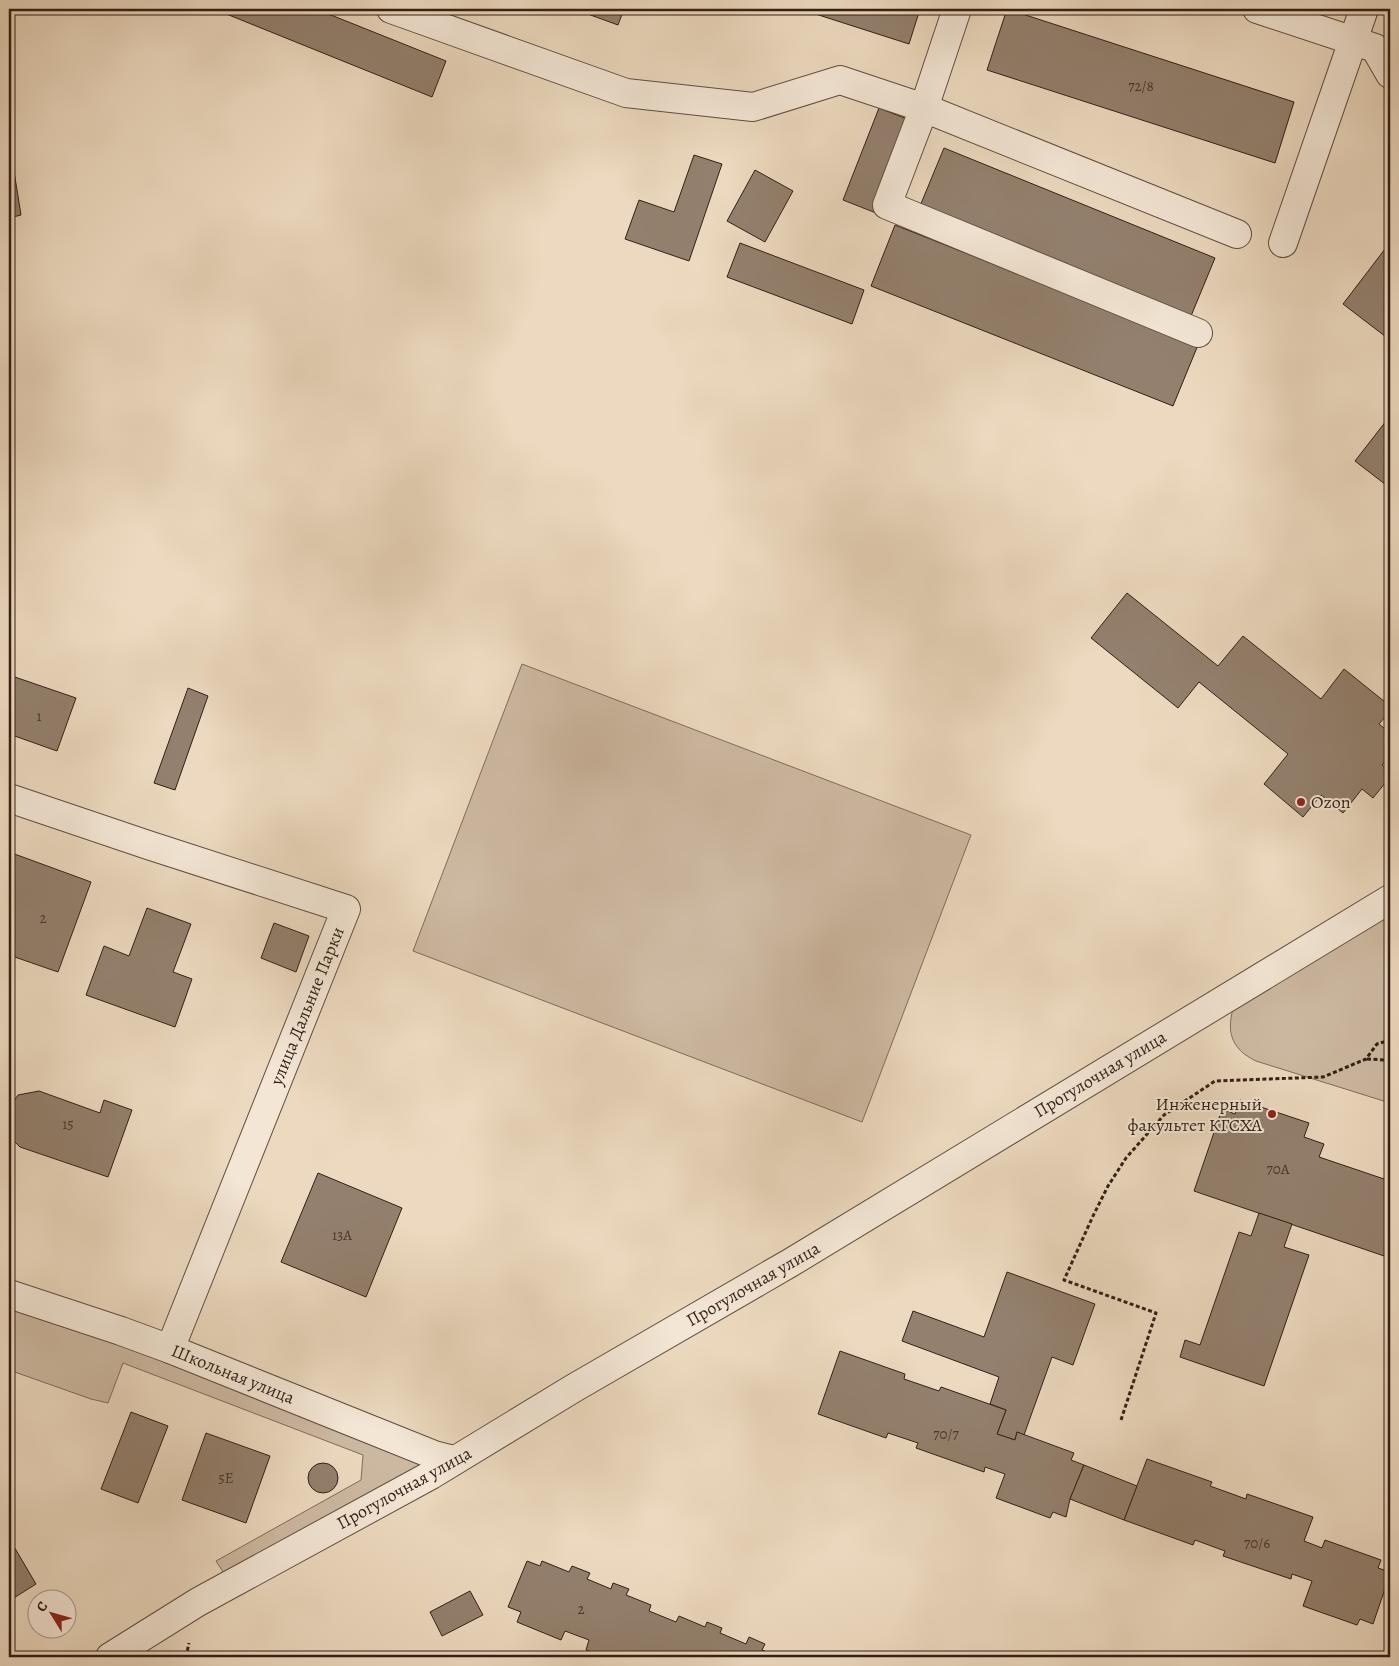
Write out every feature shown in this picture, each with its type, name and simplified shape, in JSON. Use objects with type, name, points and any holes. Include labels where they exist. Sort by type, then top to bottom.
[{"type":"street","points":[[391,9],[626,93],[753,107],[840,80],[924,108],[1237,234]]},
{"type":"street","points":[[956,9],[924,108],[887,205],[1198,333]]},
{"type":"street","points":[[1257,9],[1375,48],[1390,74]]},
{"type":"street","points":[[1283,243],[1364,9]]},
{"type":"street","name":"улица Дальние Парки","points":[[9,798],[346,909],[170,1349]]},
{"type":"street","name":"Прогулочная улица","points":[[110,1657],[205,1598],[431,1475],[798,1258],[1390,899]]},
{"type":"street","name":"Школьная улица","points":[[9,1294],[170,1349],[434,1455],[454,1460]]},
{"type":"path","points":[[1366,1059],[1377,1044],[1390,1040]]},
{"type":"path","points":[[1121,1420],[1156,1313],[1064,1280],[1108,1186],[1126,1158],[1164,1115],[1215,1081],[1323,1077],[1366,1059],[1385,1060],[1390,1058]]},
{"type":"shaded area","points":[[522,664],[971,835],[862,1122],[413,951]]},
{"type":"shaded area","points":[[1390,909],[1390,1103],[1256,1061],[1242,1052],[1231,1034],[1230,1026],[1233,1009]]},
{"type":"shaded area","points":[[9,1294],[444,1457],[236,1592],[216,1561],[361,1480],[363,1455],[123,1363],[108,1403],[91,1399],[9,1370]]},
{"type":"building","points":[[214,9],[316,9],[446,61],[432,97]]},
{"type":"building","points":[[574,9],[624,9],[618,25]]},
{"type":"building","points":[[800,9],[920,9],[909,44]]},
{"type":"building","points":[[1007,9],[1294,102],[1275,163],[987,70]]},
{"type":"building","points":[[879,108],[912,121],[876,213],[843,200]]},
{"type":"building","points":[[9,140],[21,215],[9,218]]},
{"type":"building","points":[[944,148],[1215,258],[1191,316],[920,206]]},
{"type":"building","points":[[694,155],[722,164],[689,261],[625,239],[639,200],[674,212]]},
{"type":"building","points":[[755,170],[793,191],[765,242],[727,221]]},
{"type":"building","points":[[895,225],[1198,345],[1173,406],[871,286]]},
{"type":"building","points":[[740,243],[864,290],[852,324],[727,277]]},
{"type":"building","points":[[1385,249],[1390,253],[1390,340],[1343,304]]},
{"type":"building","points":[[1390,416],[1390,488],[1355,461]]},
{"type":"building","points":[[1127,593],[1218,666],[1243,636],[1321,699],[1344,669],[1390,706],[1390,711],[1379,724],[1390,733],[1390,755],[1382,765],[1390,772],[1390,777],[1373,798],[1362,789],[1343,813],[1321,795],[1303,817],[1264,784],[1288,754],[1199,682],[1178,708],[1091,638]]},
{"type":"building","points":[[9,675],[76,698],[57,751],[9,734]]},
{"type":"building","points":[[188,688],[208,696],[175,790],[154,783]]},
{"type":"building","points":[[9,852],[91,882],[58,972],[9,955]]},
{"type":"building","points":[[147,908],[191,924],[173,972],[192,979],[175,1027],[86,995],[104,946],[129,956]]},
{"type":"building","points":[[274,923],[309,936],[296,972],[261,958]]},
{"type":"building","points":[[39,1091],[100,1113],[104,1100],[132,1110],[108,1177],[20,1147],[9,1136],[9,1108],[18,1095]]},
{"type":"building","points":[[1240,1100],[1309,1123],[1304,1137],[1324,1144],[1319,1157],[1390,1181],[1390,1258],[1194,1191],[1222,1109],[1235,1114]]},
{"type":"building","points":[[318,1173],[402,1208],[366,1297],[281,1262]]},
{"type":"building","points":[[1259,1213],[1292,1224],[1284,1247],[1309,1255],[1264,1386],[1180,1357],[1185,1340],[1200,1345],[1239,1232],[1251,1236]]},
{"type":"building","points":[[1007,1272],[1095,1304],[1073,1365],[1052,1357],[1024,1435],[1017,1432],[1015,1440],[997,1434],[1006,1410],[990,1404],[999,1377],[902,1341],[913,1311],[984,1337]]},
{"type":"building","points":[[840,1351],[905,1374],[904,1379],[939,1391],[941,1387],[1006,1410],[997,1434],[1015,1440],[1017,1432],[1074,1453],[1071,1460],[1084,1465],[1070,1499],[1066,1517],[1053,1512],[1050,1518],[996,1498],[1005,1474],[985,1467],[984,1472],[916,1448],[918,1443],[888,1433],[886,1438],[818,1414]]},
{"type":"building","points":[[131,1412],[168,1426],[138,1503],[101,1489]]},
{"type":"building","points":[[206,1433],[270,1456],[246,1523],[182,1500]]},
{"type":"building","points":[[1147,1459],[1212,1482],[1210,1486],[1246,1499],[1247,1494],[1313,1517],[1304,1541],[1322,1548],[1325,1540],[1381,1560],[1378,1568],[1390,1572],[1390,1574],[1373,1624],[1360,1619],[1357,1625],[1303,1606],[1312,1581],[1292,1574],[1291,1579],[1223,1556],[1225,1551],[1195,1540],[1193,1545],[1124,1520]]},
{"type":"building","points":[[323,1463],[334,1467],[338,1478],[334,1489],[323,1493],[312,1489],[308,1478],[312,1467]]},
{"type":"building","points":[[1084,1465],[1137,1486],[1124,1520],[1070,1499]]},
{"type":"building","points":[[13,1545],[36,1584],[9,1601],[9,1547]]},
{"type":"building","points":[[527,1561],[540,1566],[542,1561],[569,1572],[572,1566],[590,1573],[587,1579],[611,1589],[613,1583],[629,1589],[626,1595],[651,1605],[649,1611],[676,1622],[679,1616],[705,1627],[707,1622],[722,1628],[720,1633],[746,1644],[749,1637],[765,1644],[762,1650],[780,1657],[604,1657],[586,1650],[589,1640],[565,1631],[561,1640],[517,1622],[521,1612],[508,1607]]},
{"type":"building","points":[[470,1591],[483,1615],[442,1636],[430,1612]]},
{"type":"place","name":"Ozon","points":[[1301,802]]},
{"type":"place","name":"Инженерный факультет КГСХА","points":[[1272,1114]]}]
